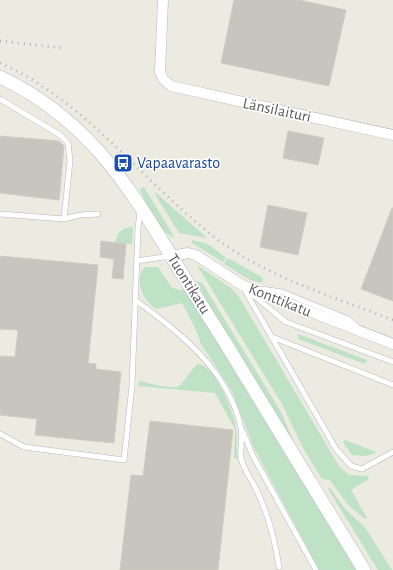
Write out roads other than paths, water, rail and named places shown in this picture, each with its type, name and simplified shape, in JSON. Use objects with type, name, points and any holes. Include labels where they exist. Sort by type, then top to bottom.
[{"type":"street","name":"Länsilaituri","points":[[163,0],[160,72],[163,79],[171,86],[393,135]]},
{"type":"street","name":"Tuontikatu","points":[[0,77],[46,104],[88,139],[120,175],[172,256],[364,570]]},
{"type":"street","name":"Konttikatu","points":[[172,256],[188,254],[196,255],[242,285],[393,344]]},
{"type":"lane","points":[[0,99],[60,135],[68,143],[70,161],[64,219]]},
{"type":"lane","points":[[0,434],[24,448],[124,460],[132,386],[136,261],[140,206]]},
{"type":"lane","points":[[0,214],[64,219],[80,215],[98,214]]},
{"type":"lane","points":[[136,261],[172,256]]},
{"type":"lane","points":[[242,285],[336,449],[351,466],[362,469],[392,451]]},
{"type":"lane","points":[[242,285],[286,322],[393,362]]},
{"type":"lane","points":[[135,300],[187,340],[217,375],[231,399],[253,456],[316,570]]},
{"type":"lane","points":[[272,337],[393,385]]},
{"type":"lane","points":[[242,429],[241,459],[258,491],[272,529],[279,566]]},
{"type":"railway","points":[[0,41],[62,48]]},
{"type":"railway","points":[[0,63],[30,79],[58,97],[109,140],[182,210],[208,232],[250,261],[273,273],[321,293],[393,320]]},
{"type":"place","name":"Vapaavarasto","points":[[123,163]]}]
